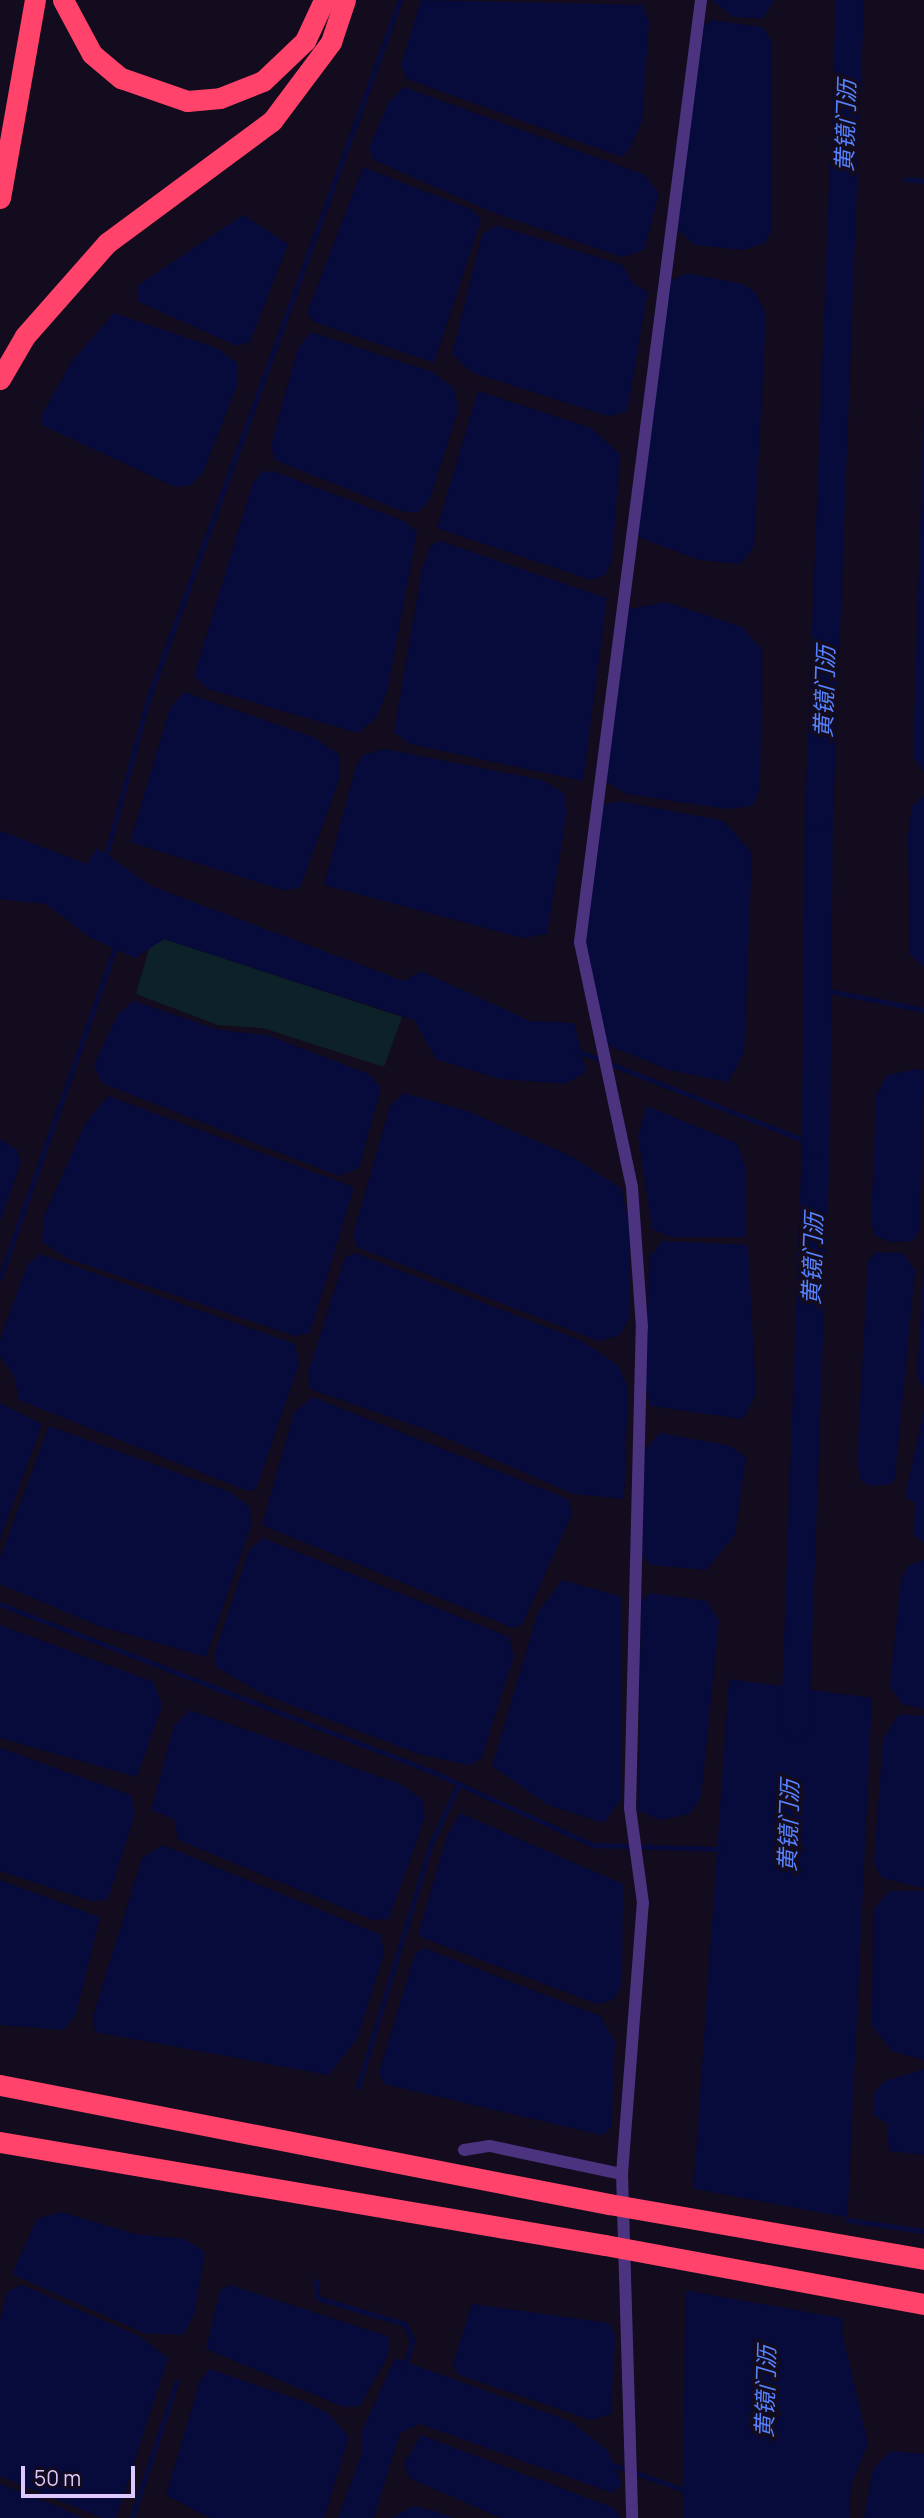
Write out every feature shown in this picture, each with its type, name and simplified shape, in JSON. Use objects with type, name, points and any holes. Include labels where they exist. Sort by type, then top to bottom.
[{"type":"highway","points":[[0,135],[17,87],[24,0]]},
{"type":"highway","points":[[0,198],[17,87],[35,0]]},
{"type":"highway","points":[[63,0],[92,54],[152,94],[187,101],[220,98],[263,81],[305,41],[324,0]]},
{"type":"highway","points":[[0,379],[25,336],[107,243],[272,121],[331,42],[345,0]]},
{"type":"highway","points":[[0,2085],[609,2204],[924,2259]]},
{"type":"highway","points":[[0,2142],[605,2245],[924,2304]]},
{"type":"street","points":[[632,2518],[629,2503],[622,2175],[643,1903],[629,1808],[642,1327],[632,1187],[580,942],[701,0]]},
{"type":"street","points":[[464,2150],[490,2146],[622,2175]]},
{"type":"shaded area","points":[[164,939],[402,1017],[384,1067],[263,1028],[218,1025],[136,994],[149,949]]},
{"type":"water","points":[[421,0],[643,5],[649,22],[642,122],[630,148],[622,157],[407,79],[401,65]]},
{"type":"water","points":[[712,0],[775,0],[763,18],[733,17]]},
{"type":"water","points":[[712,20],[762,27],[772,41],[771,232],[765,243],[744,250],[694,245],[676,228],[704,25]]},
{"type":"water","points":[[404,87],[645,175],[659,194],[644,250],[622,257],[492,212],[374,160],[369,148],[389,102]]},
{"type":"water","points":[[363,167],[473,210],[481,220],[434,363],[314,322],[307,313]]},
{"type":"water","points":[[243,215],[288,244],[250,342],[237,346],[137,301],[137,286]]},
{"type":"water","points":[[496,225],[622,265],[634,285],[648,291],[627,412],[608,416],[471,372],[452,354],[482,235]]},
{"type":"water","points":[[687,273],[742,284],[755,292],[766,315],[754,547],[740,564],[700,560],[638,537],[670,281]]},
{"type":"water","points":[[114,313],[217,348],[237,363],[237,386],[203,472],[191,485],[175,487],[42,425],[41,416],[72,361]]},
{"type":"water","points":[[311,332],[432,372],[454,388],[458,410],[430,499],[419,512],[405,512],[275,460],[271,445],[298,348]]},
{"type":"water","points":[[478,391],[591,428],[620,454],[612,561],[605,575],[591,580],[437,528]]},
{"type":"water","points":[[924,404],[924,772],[913,757]]},
{"type":"water","points":[[273,471],[404,521],[417,532],[387,692],[376,718],[358,733],[208,689],[194,676],[253,483],[262,472]]},
{"type":"water","points":[[440,541],[607,598],[583,781],[410,744],[394,732],[422,569],[431,545]]},
{"type":"water","points":[[666,602],[742,627],[762,650],[760,788],[753,806],[727,809],[627,794],[602,779],[628,609]]},
{"type":"water","points":[[184,692],[313,737],[340,755],[339,780],[300,888],[283,890],[130,842],[170,708]]},
{"type":"water","points":[[385,749],[542,780],[564,793],[567,812],[547,934],[523,938],[324,885],[356,766],[363,755]]},
{"type":"water","points":[[923,796],[924,967],[910,954],[908,836],[912,807]]},
{"type":"water","points":[[619,801],[724,821],[752,853],[744,1053],[728,1082],[669,1070],[610,1046],[592,1029],[585,955],[595,825],[602,805]]},
{"type":"water","points":[[0,831],[87,864],[97,848],[151,886],[404,981],[421,971],[530,1021],[574,1023],[586,1072],[565,1084],[500,1079],[436,1059],[414,1020],[164,939],[135,958],[91,938],[46,904],[0,899]]},
{"type":"water","points":[[134,1001],[219,1030],[267,1035],[369,1074],[381,1088],[359,1168],[339,1176],[102,1083],[94,1065],[118,1014]]},
{"type":"water","points":[[918,1069],[924,1071],[919,1230],[913,1241],[892,1242],[875,1236],[871,1224],[876,1096],[887,1075]]},
{"type":"water","points":[[404,1093],[467,1111],[571,1156],[621,1188],[630,1227],[629,1318],[620,1335],[599,1341],[357,1247],[353,1235],[390,1106]]},
{"type":"water","points":[[108,1096],[354,1187],[310,1333],[295,1336],[69,1259],[42,1242],[44,1216],[85,1124]]},
{"type":"water","points":[[647,1106],[737,1143],[746,1168],[746,1237],[671,1237],[652,1229],[638,1135]]},
{"type":"water","points":[[0,1139],[17,1150],[21,1162],[0,1222]]},
{"type":"water","points":[[662,1241],[748,1245],[756,1395],[743,1419],[650,1406],[645,1384],[649,1258]]},
{"type":"water","points":[[876,1252],[903,1253],[915,1270],[895,1477],[892,1484],[872,1486],[861,1481],[857,1461],[868,1261]]},
{"type":"water","points":[[355,1253],[580,1340],[619,1366],[628,1389],[624,1499],[573,1494],[430,1431],[310,1389],[308,1373],[345,1257]]},
{"type":"water","points":[[40,1254],[295,1344],[299,1364],[256,1489],[248,1491],[19,1400],[14,1376],[0,1356],[0,1340],[27,1265]]},
{"type":"water","points":[[924,1262],[924,1390],[917,1377]]},
{"type":"water","points":[[313,1397],[568,1499],[572,1514],[522,1625],[513,1628],[262,1525],[294,1412]]},
{"type":"water","points":[[0,1403],[42,1424],[0,1540]]},
{"type":"water","points":[[924,1410],[924,1543],[914,1535],[915,1503],[905,1496]]},
{"type":"water","points":[[49,1426],[230,1492],[250,1507],[251,1526],[206,1657],[96,1625],[0,1584],[0,1558]]},
{"type":"water","points":[[660,1433],[730,1446],[746,1457],[735,1535],[706,1570],[650,1565],[642,1556],[644,1451]]},
{"type":"water","points":[[263,1538],[509,1637],[514,1656],[481,1759],[469,1765],[419,1754],[263,1694],[216,1667],[214,1655],[249,1550]]},
{"type":"water","points":[[924,1560],[924,1709],[902,1704],[890,1686],[901,1580],[908,1566]]},
{"type":"water","points":[[562,1580],[622,1597],[621,1800],[604,1823],[548,1805],[492,1766],[538,1612]]},
{"type":"water","points":[[650,1593],[707,1601],[719,1621],[701,1797],[690,1814],[660,1820],[638,1810],[641,1602]]},
{"type":"water","points":[[0,1625],[154,1682],[162,1706],[137,1777],[0,1738]]},
{"type":"water","points":[[729,1679],[872,1698],[842,2332],[868,2444],[851,2485],[849,2518],[683,2518],[685,2311]]},
{"type":"water","points":[[190,1710],[400,1784],[422,1799],[425,1817],[389,1919],[373,1920],[178,1840],[174,1819],[151,1810],[174,1726]]},
{"type":"water","points":[[899,1714],[924,1716],[924,1888],[882,1878],[874,1863],[883,1739]]},
{"type":"water","points":[[0,1748],[131,1795],[135,1814],[108,1899],[91,1901],[0,1871]]},
{"type":"water","points":[[460,1813],[623,1884],[622,1985],[613,2000],[597,2004],[418,1936],[447,1835]]},
{"type":"water","points":[[163,1845],[381,1935],[384,1953],[358,2037],[329,2075],[95,2032],[93,2016],[142,1858]]},
{"type":"water","points":[[0,1880],[100,1917],[76,2014],[64,2030],[0,2025]]},
{"type":"water","points":[[889,1891],[924,1891],[924,2060],[892,2051],[872,2026],[873,1910]]},
{"type":"water","points":[[424,1948],[600,2016],[615,2042],[611,2127],[602,2135],[384,2084],[379,2072],[415,1954]]},
{"type":"water","points":[[924,2069],[924,2155],[889,2151],[887,2123],[873,2115],[873,2094],[885,2081]]},
{"type":"water","points":[[61,2212],[135,2234],[184,2239],[205,2252],[194,2315],[183,2335],[144,2333],[12,2274],[37,2219]]},
{"type":"water","points":[[22,2285],[139,2336],[168,2358],[116,2518],[102,2518],[0,2476],[0,2320],[8,2291]]},
{"type":"water","points":[[230,2285],[390,2337],[388,2356],[360,2406],[344,2407],[206,2349],[220,2290]]},
{"type":"water","points":[[472,2304],[609,2323],[615,2335],[611,2414],[591,2420],[457,2374],[453,2364]]},
{"type":"water","points":[[395,2358],[570,2421],[607,2450],[622,2484],[613,2493],[420,2424],[400,2433],[374,2518],[338,2518],[361,2455],[362,2431]]},
{"type":"water","points":[[210,2369],[303,2401],[329,2414],[349,2437],[324,2518],[210,2518],[166,2495],[200,2381]]},
{"type":"water","points":[[421,2435],[614,2508],[621,2518],[501,2518],[409,2478],[404,2463]]},
{"type":"water","points":[[890,2451],[924,2454],[924,2518],[864,2518],[873,2469]]},
{"type":"water","points":[[0,2484],[57,2506],[83,2518],[0,2518]]},
{"type":"water","points":[[414,2506],[441,2513],[453,2518],[391,2518]]},
{"type":"pier","points":[[690,2188],[851,2218],[846,2319],[683,2290]]},
{"type":"waterway","points":[[106,856],[148,700],[400,0]]},
{"type":"waterway","name":"黄镜门沥","points":[[795,1725],[816,1145],[819,816],[850,0]]},
{"type":"waterway","points":[[906,179],[924,181]]},
{"type":"waterway","points":[[0,1278],[116,945]]},
{"type":"waterway","points":[[820,989],[924,1010]]},
{"type":"waterway","points":[[576,1050],[816,1145]]},
{"type":"waterway","points":[[0,1604],[435,1773],[593,1845],[722,1849]]},
{"type":"waterway","points":[[358,2087],[431,1843],[459,1784]]},
{"type":"waterway","points":[[848,2220],[924,2231]]},
{"type":"waterway","points":[[316,2281],[318,2298],[405,2324],[413,2341],[405,2366]]},
{"type":"waterway","points":[[132,2518],[176,2383]]},
{"type":"waterway","points":[[611,2464],[685,2490]]}]
